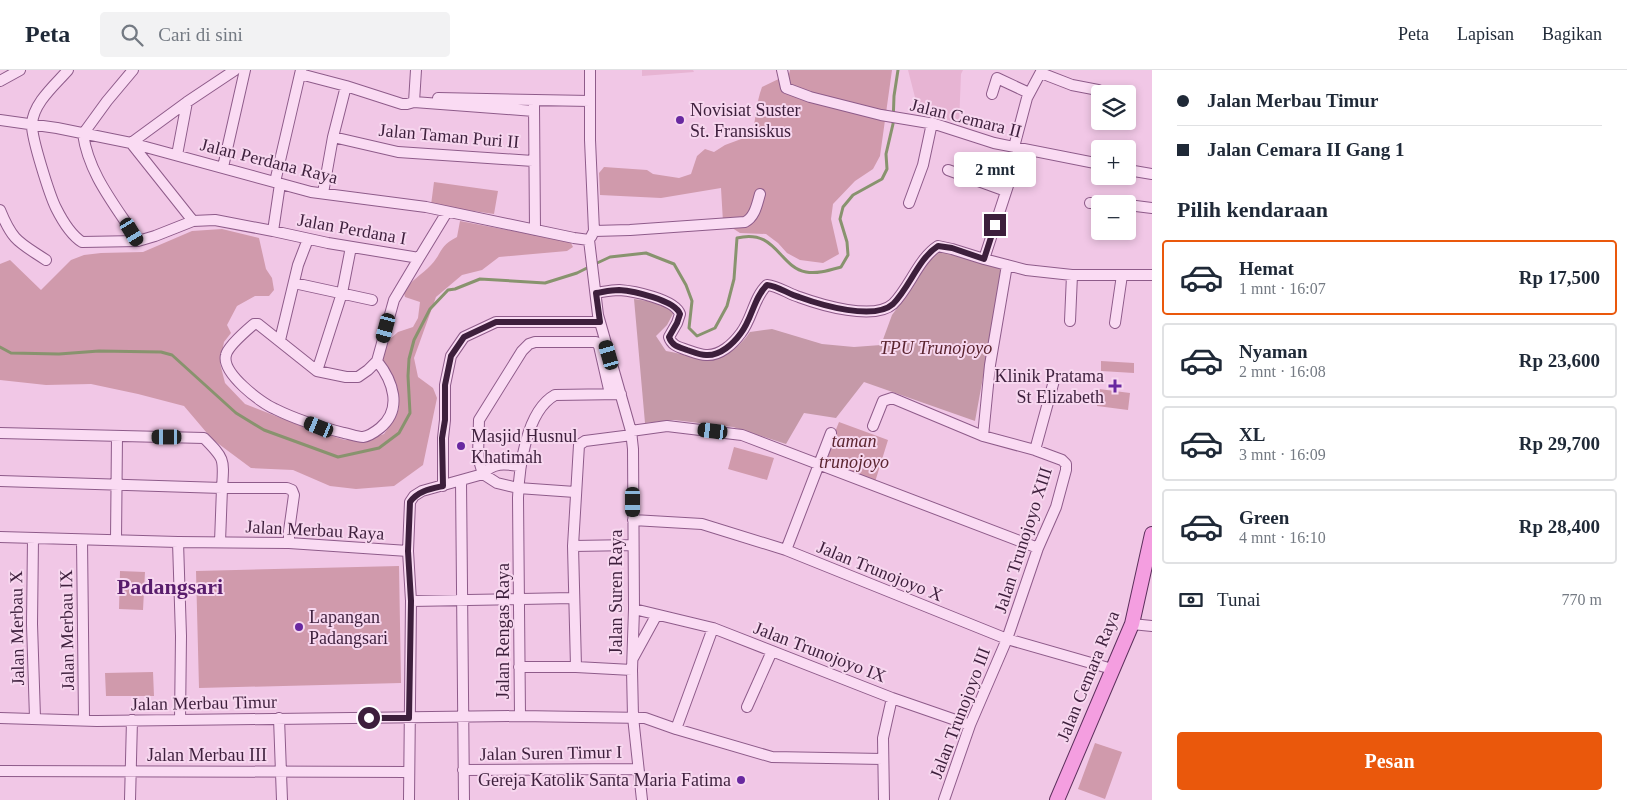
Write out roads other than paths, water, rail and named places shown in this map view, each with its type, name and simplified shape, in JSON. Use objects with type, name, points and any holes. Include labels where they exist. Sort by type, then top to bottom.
[{"type":"main road","name":"Jalan Cemara Raya","points":[[1057,800],[1132,624],[1152,534]]},
{"type":"street","points":[[0,81],[20,70]]},
{"type":"street","points":[[68,70],[40,103],[32,124],[36,146],[55,207],[76,238],[88,242],[138,241],[193,221],[215,220],[273,231]]},
{"type":"street","points":[[133,70],[83,134],[84,143],[97,179],[138,241]]},
{"type":"street","points":[[193,221],[131,143],[235,70]]},
{"type":"street","points":[[223,167],[245,70]]},
{"type":"street","points":[[414,100],[416,70]]},
{"type":"street","name":"Jalan Suren Raya","points":[[590,70],[592,265],[600,322],[616,394],[631,433],[633,449],[633,717],[642,800]]},
{"type":"street","name":"Jalan Cemara II","points":[[782,70],[784,84],[790,90],[892,117],[932,123],[1017,148],[1091,162]]},
{"type":"street","points":[[301,72],[402,104],[414,100],[535,99],[590,101]]},
{"type":"street","name":"Jalan Perdana I","points":[[301,72],[278,183],[273,231],[351,247],[419,258],[447,212]]},
{"type":"street","points":[[984,259],[1006,191],[1029,93],[1042,72],[1072,85],[1091,89]]},
{"type":"street","points":[[992,94],[996,74],[1029,93]]},
{"type":"street","points":[[323,193],[333,137],[346,86]]},
{"type":"street","points":[[535,99],[535,230]]},
{"type":"street","points":[[414,100],[534,111]]},
{"type":"street","points":[[177,155],[187,102]]},
{"type":"street","name":"Jalan Perdana Raya","points":[[0,120],[32,124],[131,143],[278,183],[323,193],[426,207],[574,238],[630,230],[745,222],[753,215],[760,194]]},
{"type":"street","points":[[909,203],[923,165],[932,123]]},
{"type":"street","name":"Jalan Taman Puri II","points":[[333,137],[398,152],[534,161]]},
{"type":"street","points":[[948,170],[1006,191]]},
{"type":"street","points":[[1136,171],[1152,174]]},
{"type":"street","points":[[1136,206],[1152,208]]},
{"type":"street","points":[[0,210],[7,229],[16,241],[46,260]]},
{"type":"street","points":[[280,340],[298,265],[308,238]]},
{"type":"street","points":[[596,293],[617,290],[633,292],[654,297],[675,306],[680,314],[669,337],[670,341],[675,346],[705,356],[716,354],[732,344],[743,332],[767,285],[799,297],[851,311],[879,310],[892,305],[930,252],[941,246],[1026,270],[1072,275],[1152,275]]},
{"type":"street","points":[[316,370],[342,293],[351,247]]},
{"type":"street","points":[[377,360],[387,374],[394,402],[391,414],[383,425],[373,434],[362,437],[319,427],[274,409],[237,382],[228,367],[226,356],[227,352],[249,328],[254,324],[260,324],[316,370],[346,377],[358,376],[368,370],[377,360],[394,300],[419,258]]},
{"type":"street","points":[[983,436],[990,365],[1007,265]]},
{"type":"street","points":[[1070,320],[1072,275]]},
{"type":"street","points":[[1115,323],[1122,275]]},
{"type":"street","points":[[294,283],[372,300]]},
{"type":"street","points":[[443,486],[442,438],[445,420],[445,385],[451,356],[464,337],[496,322],[600,322]]},
{"type":"street","points":[[575,492],[518,488],[497,483],[484,474],[478,457],[479,420],[522,351],[529,344],[540,341],[596,342],[616,394]]},
{"type":"street","points":[[1035,450],[1055,377]]},
{"type":"street","name":"Jalan Rengas Raya","points":[[409,718],[520,716],[518,488],[520,466],[528,436],[538,413],[551,397],[558,394],[616,394]]},
{"type":"street","name":"Jalan Trunojoyo XIII","points":[[872,426],[884,401],[892,398],[983,436],[1035,450],[1062,460],[1066,464],[1056,507],[1038,548],[1007,639]]},
{"type":"street","points":[[576,667],[573,546],[578,450],[581,442],[666,426],[742,435],[1038,548]]},
{"type":"street","points":[[0,433],[204,438],[218,452],[224,463],[220,542]]},
{"type":"street","points":[[786,550],[831,433]]},
{"type":"street","points":[[116,540],[117,436]]},
{"type":"street","points":[[408,551],[410,502],[414,496],[422,491],[484,474],[488,468],[495,464],[520,466]]},
{"type":"street","points":[[0,480],[182,488],[287,488],[292,490],[294,495],[289,543]]},
{"type":"street","points":[[461,481],[464,800]]},
{"type":"street","name":"Jalan Trunojoyo X","points":[[633,520],[702,524],[786,550],[1007,639],[1112,669]]},
{"type":"street","name":"Jalan Merbau Raya","points":[[0,537],[289,543],[408,551],[411,601],[409,800]]},
{"type":"street","name":"Jalan Merbau X","points":[[33,538],[34,718]]},
{"type":"street","name":"Jalan Merbau IX","points":[[82,540],[84,720]]},
{"type":"street","points":[[178,542],[181,636],[180,720]]},
{"type":"street","points":[[573,546],[633,544]]},
{"type":"street","points":[[411,601],[574,598]]},
{"type":"street","name":"Jalan Trunojoyo IX","points":[[634,609],[656,616],[713,628],[892,698],[970,725]]},
{"type":"street","points":[[633,658],[656,616]]},
{"type":"street","points":[[1132,624],[1152,626]]},
{"type":"street","points":[[676,729],[713,628]]},
{"type":"street","name":"Jalan Trunojoyo III","points":[[944,800],[970,725],[1007,639]]},
{"type":"street","points":[[748,707],[772,651]]},
{"type":"street","points":[[519,667],[576,667],[632,670]]},
{"type":"street","points":[[884,800],[882,759],[892,698]]},
{"type":"street","points":[[520,716],[633,717],[650,719],[676,729],[772,757],[882,759]]},
{"type":"street","name":"Jalan Merbau Timur","points":[[0,718],[84,720],[409,718]]},
{"type":"street","name":"Jalan Merbau III","points":[[279,718],[282,772]]},
{"type":"street","name":"Jalan Merbau III","points":[[131,771],[132,720]]},
{"type":"street","name":"Jalan Suren Timur I","points":[[463,770],[638,768]]},
{"type":"street","name":"Jalan Merbau III","points":[[0,771],[409,772]]},
{"type":"street","points":[[130,800],[131,771]]},
{"type":"street","points":[[282,772],[282,800]]},
{"type":"waterway","points":[[595,264],[610,257],[646,253],[674,264],[686,285],[692,301],[689,328],[697,336],[715,328],[727,306],[734,279],[737,238],[750,236],[760,238],[769,243],[797,269],[806,272],[819,272],[841,267],[848,255],[847,242],[840,219],[843,207],[853,195],[882,179],[887,169],[886,154],[893,124],[894,96],[898,70]]},
{"type":"waterway","points":[[0,347],[11,353],[59,354],[99,351],[161,352],[172,355],[236,413],[264,430],[338,457],[379,448],[399,433],[410,413],[408,376],[409,359],[414,340],[430,309],[448,290],[480,279],[545,283],[577,273],[589,267]]},
{"type":"place","name":"Novisiat Suster St. Fransiskus","points":[[680,120]]},
{"type":"place","name":"Klinik Pratama St Elizabeth","points":[[1115,386]]},
{"type":"place","name":"Masjid Husnul Khatimah","points":[[461,446]]},
{"type":"place","name":"Lapangan Padangsari","points":[[299,627]]},
{"type":"place","name":"Gereja Katolik Santa Maria Fatima","points":[[741,780]]},
{"type":"district","name":"Padangsari","points":[[170,586]]},
{"type":"park label","name":"TPU Trunojoyo","points":[[936,348]]},
{"type":"park label","name":"taman trunojoyo","points":[[854,451]]}]
